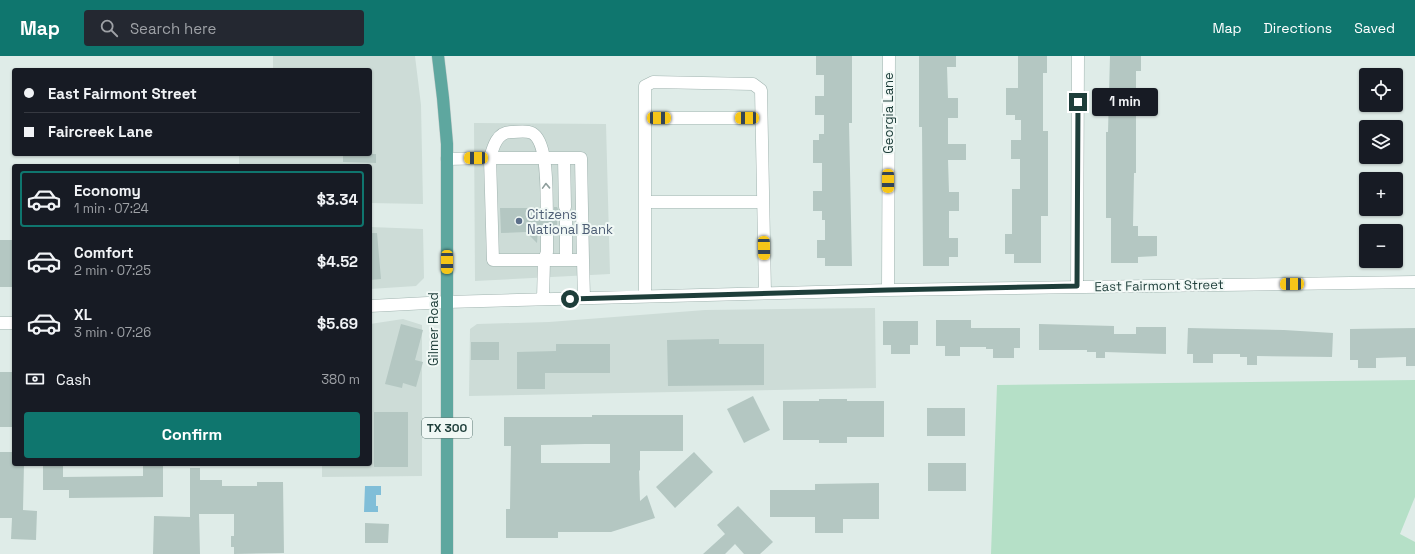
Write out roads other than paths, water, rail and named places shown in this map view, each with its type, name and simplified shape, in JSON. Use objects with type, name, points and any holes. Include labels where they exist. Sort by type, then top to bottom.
[{"type":"main road","name":"Gilmer Road","points":[[438,56],[443,98],[447,159],[447,554]]},
{"type":"street","name":"Georgia Lane","points":[[888,56],[888,290]]},
{"type":"street","points":[[1077,286],[1078,56]]},
{"type":"street","points":[[645,296],[645,86],[653,82],[753,84],[761,90],[765,293]]},
{"type":"street","points":[[645,118],[761,118]]},
{"type":"street","points":[[547,213],[545,158],[538,140],[534,134],[527,131],[507,132],[498,138],[493,145],[490,158],[493,260],[583,260]]},
{"type":"street","points":[[564,158],[565,206]]},
{"type":"street","points":[[447,159],[581,158],[584,298]]},
{"type":"street","points":[[645,202],[763,202]]},
{"type":"street","points":[[566,221],[566,260]]},
{"type":"street","points":[[543,299],[544,260],[547,252],[547,229]]},
{"type":"street","name":"East Fairmont Street","points":[[372,306],[543,299],[888,290],[1415,282]]},
{"type":"street","points":[[0,323],[12,323]]},
{"type":"water","points":[[365,486],[381,486],[381,495],[376,495],[376,506],[378,506],[378,512],[364,512]]},
{"type":"place","name":"Citizens National Bank","points":[[519,221]]}]
